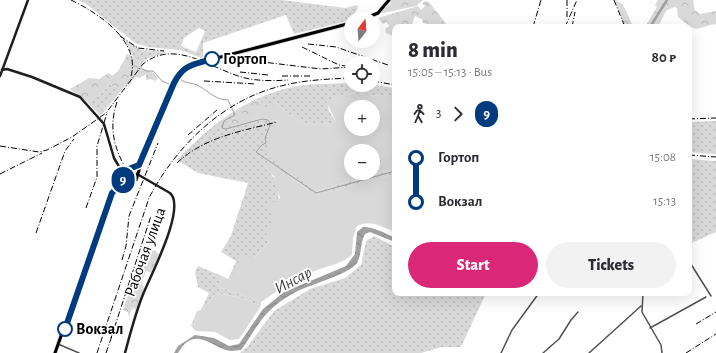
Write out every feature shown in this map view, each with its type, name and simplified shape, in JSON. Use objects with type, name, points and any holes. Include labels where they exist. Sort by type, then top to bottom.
[{"type":"main road","points":[[380,12],[389,0]]},
{"type":"main road","points":[[55,353],[109,198],[113,191],[119,186],[128,182],[134,182],[136,180],[139,165],[176,78],[185,67],[344,25]]},
{"type":"main road","points":[[119,186],[128,169],[139,165]]},
{"type":"main road","points":[[132,168],[136,169],[137,174]]},
{"type":"main road","points":[[124,176],[128,182]]},
{"type":"street","points":[[0,76],[28,0]]},
{"type":"street","points":[[2,70],[7,69],[80,97],[104,124],[114,158],[124,176]]},
{"type":"street","points":[[120,167],[128,169]]},
{"type":"street","name":"Рабочая улица","points":[[125,353],[140,301],[169,232],[175,207],[174,199],[170,193],[137,174]]},
{"type":"street","points":[[136,180],[141,177]]},
{"type":"street","points":[[692,267],[711,296]]},
{"type":"street","points":[[501,353],[512,330],[537,296]]},
{"type":"street","points":[[643,296],[641,306],[642,312],[661,345],[662,353]]},
{"type":"street","points":[[650,328],[706,297]]},
{"type":"street","points":[[589,353],[641,306]]},
{"type":"street","points":[[543,353],[559,339],[570,320],[578,312]]},
{"type":"street","points":[[58,344],[80,353]]},
{"type":"green space","points":[[78,0],[282,0],[345,8],[357,5],[358,8],[356,12],[344,12],[344,22],[294,34],[286,15],[203,43],[203,57],[201,58],[181,50],[148,47],[135,43],[86,4]],"holes":[[[199,28],[205,31],[196,52],[181,46],[184,38]]]},
{"type":"green space","points":[[391,0],[423,0],[416,6],[383,13],[381,12],[390,4]]},
{"type":"green space","points":[[615,0],[622,4],[632,24],[624,24]]},
{"type":"green space","points":[[658,0],[693,0],[695,10],[700,14],[716,11],[716,24],[696,29],[693,28],[692,24],[687,24],[678,17],[677,8],[674,7],[666,11],[660,24],[647,24],[657,7],[655,5]]},
{"type":"green space","points":[[426,1],[429,2],[446,24],[423,23],[422,19],[415,16],[412,24],[392,24],[392,36],[386,33],[385,29],[389,26],[387,22],[383,24],[380,20],[380,17],[418,6],[421,10],[425,6],[422,3]]},
{"type":"green space","points":[[125,40],[142,50],[168,52],[148,58],[142,63],[133,57]]},
{"type":"green space","points":[[126,54],[142,63],[142,68],[152,72],[158,78],[155,81],[151,79],[146,80],[146,74],[139,78],[135,77],[130,84],[126,85],[100,116],[99,114],[112,100],[117,88],[109,84],[101,94],[86,101],[70,89],[89,78],[99,79],[109,73],[112,76],[118,71],[126,57]]},
{"type":"green space","points":[[344,83],[344,92],[380,92],[380,86],[392,88],[392,96],[347,93],[327,101],[329,111],[336,122],[309,124],[303,122],[290,115],[276,102],[251,119],[266,118],[271,121],[279,120],[281,122],[269,144],[271,152],[317,191],[354,180],[373,180],[317,195],[296,181],[264,167],[273,176],[278,185],[279,194],[270,230],[270,241],[254,258],[232,276],[230,275],[236,261],[221,252],[231,236],[248,183],[198,173],[177,160],[202,136],[229,114],[244,105],[276,91],[300,86]]},
{"type":"green space","points":[[109,84],[118,88],[112,100],[99,114],[86,101],[101,94]]},
{"type":"green space","points":[[347,93],[392,96],[392,169],[380,172],[380,144],[344,144],[344,180],[354,180],[317,191],[267,156],[271,152],[265,149],[269,144],[268,140],[271,125],[280,122],[279,120],[271,121],[266,118],[251,119],[249,115],[276,102],[296,119],[309,124],[336,122],[326,101]]},
{"type":"green space","points":[[260,98],[265,108],[251,119],[252,121],[233,126],[224,126],[224,123],[237,115],[236,110]]},
{"type":"green space","points":[[716,121],[716,154],[692,152],[692,122]]},
{"type":"green space","points":[[692,159],[716,161],[716,232],[692,243]]},
{"type":"green space","points":[[269,162],[317,195],[373,180],[380,180],[380,178],[392,175],[392,231],[381,226],[367,223],[357,226],[353,238],[352,255],[338,263],[299,278],[279,289],[261,302],[217,286],[222,276],[228,279],[230,275],[233,275],[241,256],[254,258],[270,241],[265,232],[269,230],[273,217],[269,205],[280,198],[274,176],[263,167]]},
{"type":"green space","points":[[392,169],[392,175],[380,178],[380,172]]},
{"type":"green space","points":[[374,236],[392,245],[392,296],[485,296],[461,347],[442,347],[421,353],[240,353],[247,347],[274,311],[310,289],[345,278],[361,265],[366,241]]},
{"type":"green space","points":[[150,249],[156,251],[159,255],[151,273],[146,271],[143,279],[139,275],[139,272],[147,251]]},
{"type":"green space","points":[[198,266],[222,276],[217,286],[261,302],[261,306],[242,298],[216,293],[195,320],[192,327],[191,326],[197,311],[201,310],[209,293],[198,287],[195,272]]},
{"type":"green space","points":[[135,274],[142,283],[143,291],[136,310],[134,308],[131,310],[129,318],[128,312],[123,310]]},
{"type":"green space","points":[[216,293],[242,298],[261,306],[239,339],[230,340],[215,332],[196,331],[192,327],[195,320]]},
{"type":"water","points":[[363,227],[375,229],[392,236],[392,241],[370,232],[365,234],[362,241],[359,260],[353,267],[338,275],[300,290],[280,302],[263,318],[241,350],[231,351],[204,340],[197,339],[191,340],[184,344],[178,353],[174,353],[178,346],[195,335],[214,338],[229,346],[239,344],[263,309],[284,292],[346,266],[355,254],[357,232]]},
{"type":"waterway","name":"Инсар","points":[[652,24],[667,0]]},
{"type":"waterway","points":[[142,69],[153,71],[162,81],[169,84]]},
{"type":"waterway","points":[[180,79],[184,82],[201,87],[215,97],[228,100],[235,115],[224,121],[222,128],[226,129],[262,119],[268,120],[270,123]]},
{"type":"waterway","points":[[270,125],[265,138],[266,143],[256,152],[316,193],[392,172]]},
{"type":"railway","points":[[71,0],[93,12],[115,30],[124,40],[130,51],[132,63],[131,76]]},
{"type":"railway","points":[[534,24],[541,0]]},
{"type":"railway","points":[[567,0],[567,17]]},
{"type":"railway","points":[[566,24],[577,0]]},
{"type":"railway","points":[[614,0],[624,24]]},
{"type":"railway","points":[[573,24],[575,12]]},
{"type":"railway","points":[[120,36],[138,48],[164,51]]},
{"type":"railway","points":[[308,44],[336,47],[388,65]]},
{"type":"railway","points":[[302,47],[339,65],[344,66]]},
{"type":"railway","points":[[0,146],[39,152],[47,150],[72,137],[106,113],[143,64],[155,57],[168,54],[193,58],[245,78],[255,80],[288,80]]},
{"type":"railway","points":[[246,60],[321,69],[344,67]]},
{"type":"railway","points":[[240,72],[268,75]]},
{"type":"railway","points":[[282,76],[312,76]]},
{"type":"railway","points":[[97,353],[149,198],[160,179],[187,143],[221,114],[240,102],[260,93],[298,82],[344,78]]},
{"type":"railway","points":[[204,81],[256,84]]},
{"type":"railway","points":[[380,82],[392,84]]},
{"type":"railway","points":[[117,102],[113,119],[113,127],[115,143],[125,167]]},
{"type":"railway","points":[[188,135],[217,110]]},
{"type":"railway","points":[[86,208],[97,177],[97,146],[107,113]]},
{"type":"railway","points":[[692,119],[716,118]]},
{"type":"railway","points":[[177,163],[188,154],[211,141],[237,132],[277,122]]},
{"type":"railway","points":[[36,233],[65,151],[74,139]]},
{"type":"railway","points":[[122,260],[126,246],[129,216],[158,143]]},
{"type":"railway","points":[[0,174],[42,153]]},
{"type":"railway","points":[[692,155],[716,157]]},
{"type":"railway","points":[[111,338],[151,216]]},
{"type":"railway","points":[[696,324],[716,312]]},
{"type":"railway","points":[[106,353],[113,333]]},
{"type":"railway","points":[[686,353],[716,334]]},
{"type":"bus line","name":"9","points":[[65,329],[75,295],[109,198],[115,189],[122,183],[126,170],[136,168],[139,165],[180,72],[189,65],[212,59]]},
{"type":"place","name":"Гортоп","points":[[212,59]]},
{"type":"place","name":"Вокзал","points":[[65,329]]}]
